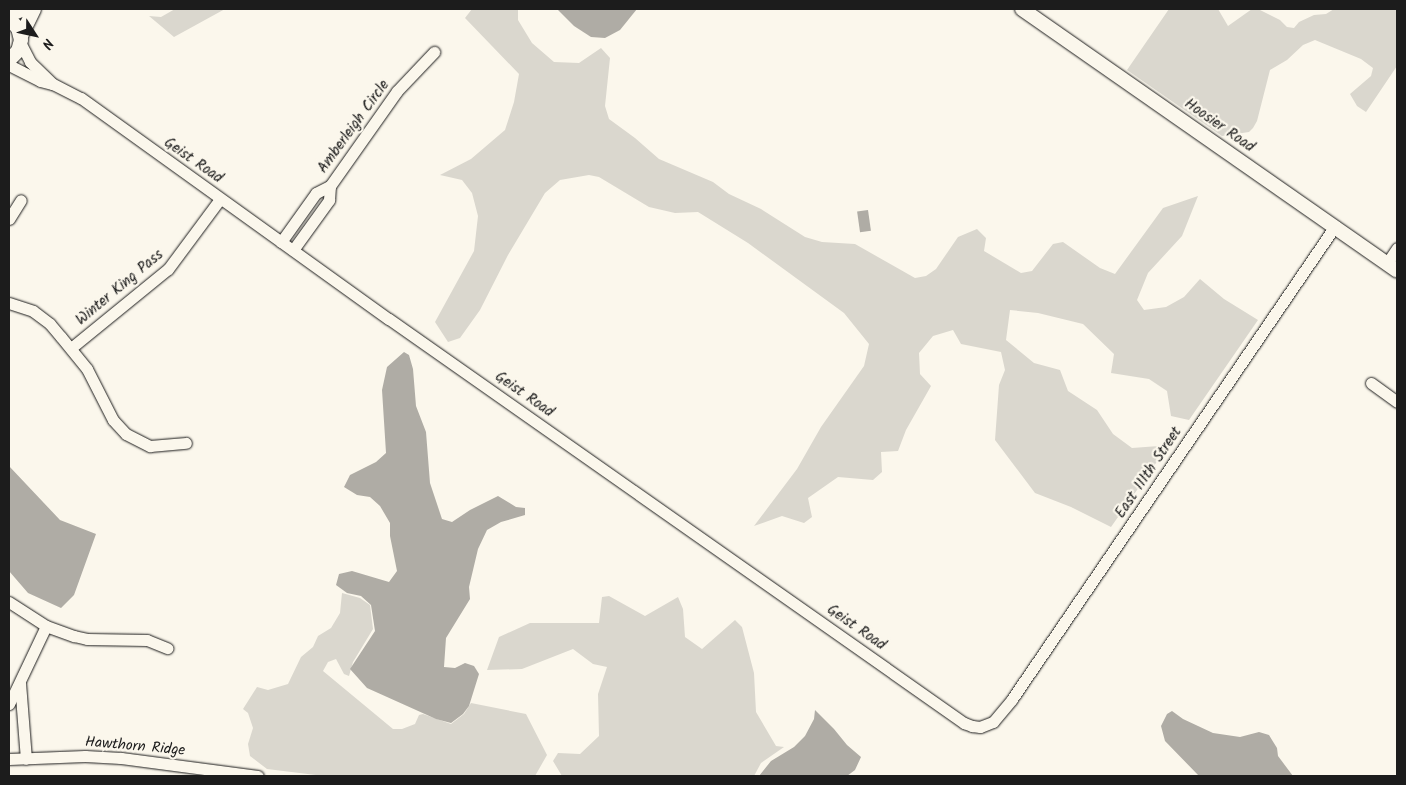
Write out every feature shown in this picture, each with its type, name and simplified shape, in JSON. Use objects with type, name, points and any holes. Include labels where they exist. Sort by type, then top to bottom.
[{"type":"street","points":[[9,15],[24,9]]},
{"type":"street","points":[[9,60],[16,54],[34,9]]},
{"type":"street","name":"Hoosier Road","points":[[1022,9],[1392,267]]},
{"type":"street","points":[[9,20],[16,25],[21,40]]},
{"type":"street","name":"Geist Road","points":[[21,40],[30,62],[53,84]]},
{"type":"street","name":"Amberleigh Circle","points":[[293,250],[329,200],[330,186],[397,91],[434,52]]},
{"type":"street","name":"Geist Road","points":[[9,66],[81,98],[220,199],[964,723],[980,727]]},
{"type":"street","points":[[281,242],[316,193],[330,186]]},
{"type":"street","name":"Winter King Pass","points":[[71,348],[168,269],[220,199]]},
{"type":"street","points":[[9,218],[21,200]]},
{"type":"street","name":"East 111th Street","points":[[980,727],[993,722],[1012,700],[1335,226]]},
{"type":"street","points":[[1392,267],[1397,248]]},
{"type":"street","points":[[9,303],[32,311],[50,324],[93,378],[113,420],[126,434],[150,446],[186,444]]},
{"type":"street","points":[[1371,383],[1397,402]]},
{"type":"street","points":[[9,602],[46,626],[87,639],[147,640],[167,648]]},
{"type":"street","points":[[9,704],[46,626]]},
{"type":"street","points":[[20,679],[20,700],[26,759]]},
{"type":"street","name":"Hawthorn Ridge","points":[[9,759],[85,756],[120,758],[185,771],[258,776]]},
{"type":"shaded area","points":[[175,9],[225,9],[174,37],[149,16],[161,17]]},
{"type":"shaded area","points":[[472,9],[518,9],[518,20],[532,43],[554,62],[579,63],[601,48],[610,58],[605,106],[609,119],[659,159],[713,182],[729,194],[761,209],[805,237],[822,242],[855,244],[915,278],[926,276],[936,269],[958,237],[977,229],[986,238],[984,251],[1021,273],[1032,271],[1053,244],[1063,242],[1100,268],[1115,274],[1163,208],[1198,196],[1182,236],[1148,273],[1137,300],[1144,310],[1166,307],[1184,297],[1200,279],[1224,299],[1258,320],[1189,420],[1171,416],[1167,391],[1149,379],[1111,373],[1114,354],[1083,324],[1038,313],[1010,310],[1006,340],[1034,363],[1060,370],[1068,391],[1097,410],[1113,434],[1132,448],[1159,446],[1163,453],[1111,527],[1071,507],[1035,493],[995,440],[999,385],[1005,370],[1001,352],[961,344],[953,330],[933,336],[919,353],[920,374],[931,386],[906,430],[898,451],[881,452],[882,472],[873,480],[838,477],[808,498],[812,517],[804,523],[782,516],[754,526],[797,469],[821,427],[864,366],[869,344],[844,313],[748,243],[698,212],[675,213],[649,207],[599,177],[589,175],[560,180],[545,193],[508,255],[480,310],[460,338],[448,342],[435,322],[474,251],[478,216],[472,193],[462,180],[440,175],[471,159],[505,130],[514,102],[519,74],[465,18]]},
{"type":"shaded area","points":[[557,9],[637,9],[620,30],[605,38],[591,37],[574,26]]},
{"type":"shaded area","points":[[1169,9],[1218,9],[1228,26],[1252,9],[1258,9],[1280,20],[1287,27],[1294,28],[1299,22],[1314,15],[1326,14],[1334,9],[1397,9],[1397,66],[1366,112],[1357,106],[1350,94],[1371,76],[1373,68],[1361,59],[1315,40],[1303,45],[1287,60],[1270,70],[1257,121],[1253,128],[1249,132],[1222,136],[1127,70]]},
{"type":"shaded area","points":[[868,210],[871,231],[860,232],[857,212]]},
{"type":"shaded area","points":[[404,352],[409,355],[413,369],[416,406],[426,432],[430,483],[442,519],[452,522],[470,510],[498,496],[516,507],[525,508],[525,515],[501,522],[487,530],[478,549],[469,587],[470,599],[446,638],[444,667],[455,668],[465,663],[474,666],[479,674],[469,706],[463,714],[451,723],[436,719],[367,688],[350,669],[375,631],[371,605],[361,596],[347,593],[336,585],[339,574],[352,571],[389,582],[397,571],[390,536],[390,523],[380,506],[370,497],[357,495],[344,487],[350,475],[376,462],[386,453],[382,390],[387,367]]},
{"type":"shaded area","points":[[9,466],[60,520],[96,534],[74,595],[61,608],[28,593],[9,571]]},
{"type":"shaded area","points":[[342,593],[360,598],[370,605],[373,629],[353,662],[349,676],[344,674],[336,659],[328,662],[323,671],[393,729],[402,729],[415,724],[419,715],[423,714],[451,724],[464,714],[471,703],[526,714],[547,755],[535,776],[324,776],[267,769],[250,756],[248,744],[253,728],[248,713],[243,709],[257,687],[268,690],[288,684],[301,657],[313,647],[318,636],[331,628],[340,613]]},
{"type":"shaded area","points":[[609,596],[645,616],[678,597],[683,609],[685,637],[702,649],[735,620],[742,627],[754,673],[756,712],[776,746],[784,747],[761,763],[754,776],[562,776],[553,761],[558,753],[580,754],[599,736],[598,694],[607,667],[593,664],[573,649],[522,669],[487,670],[499,637],[530,623],[599,623],[602,597]]},
{"type":"shaded area","points":[[815,710],[847,745],[861,757],[855,770],[847,776],[759,776],[771,761],[794,747],[805,736],[814,719]]},
{"type":"shaded area","points":[[1172,711],[1183,719],[1213,733],[1240,737],[1259,732],[1269,735],[1277,748],[1278,756],[1293,776],[1199,776],[1165,741],[1161,726],[1167,714]]}]
